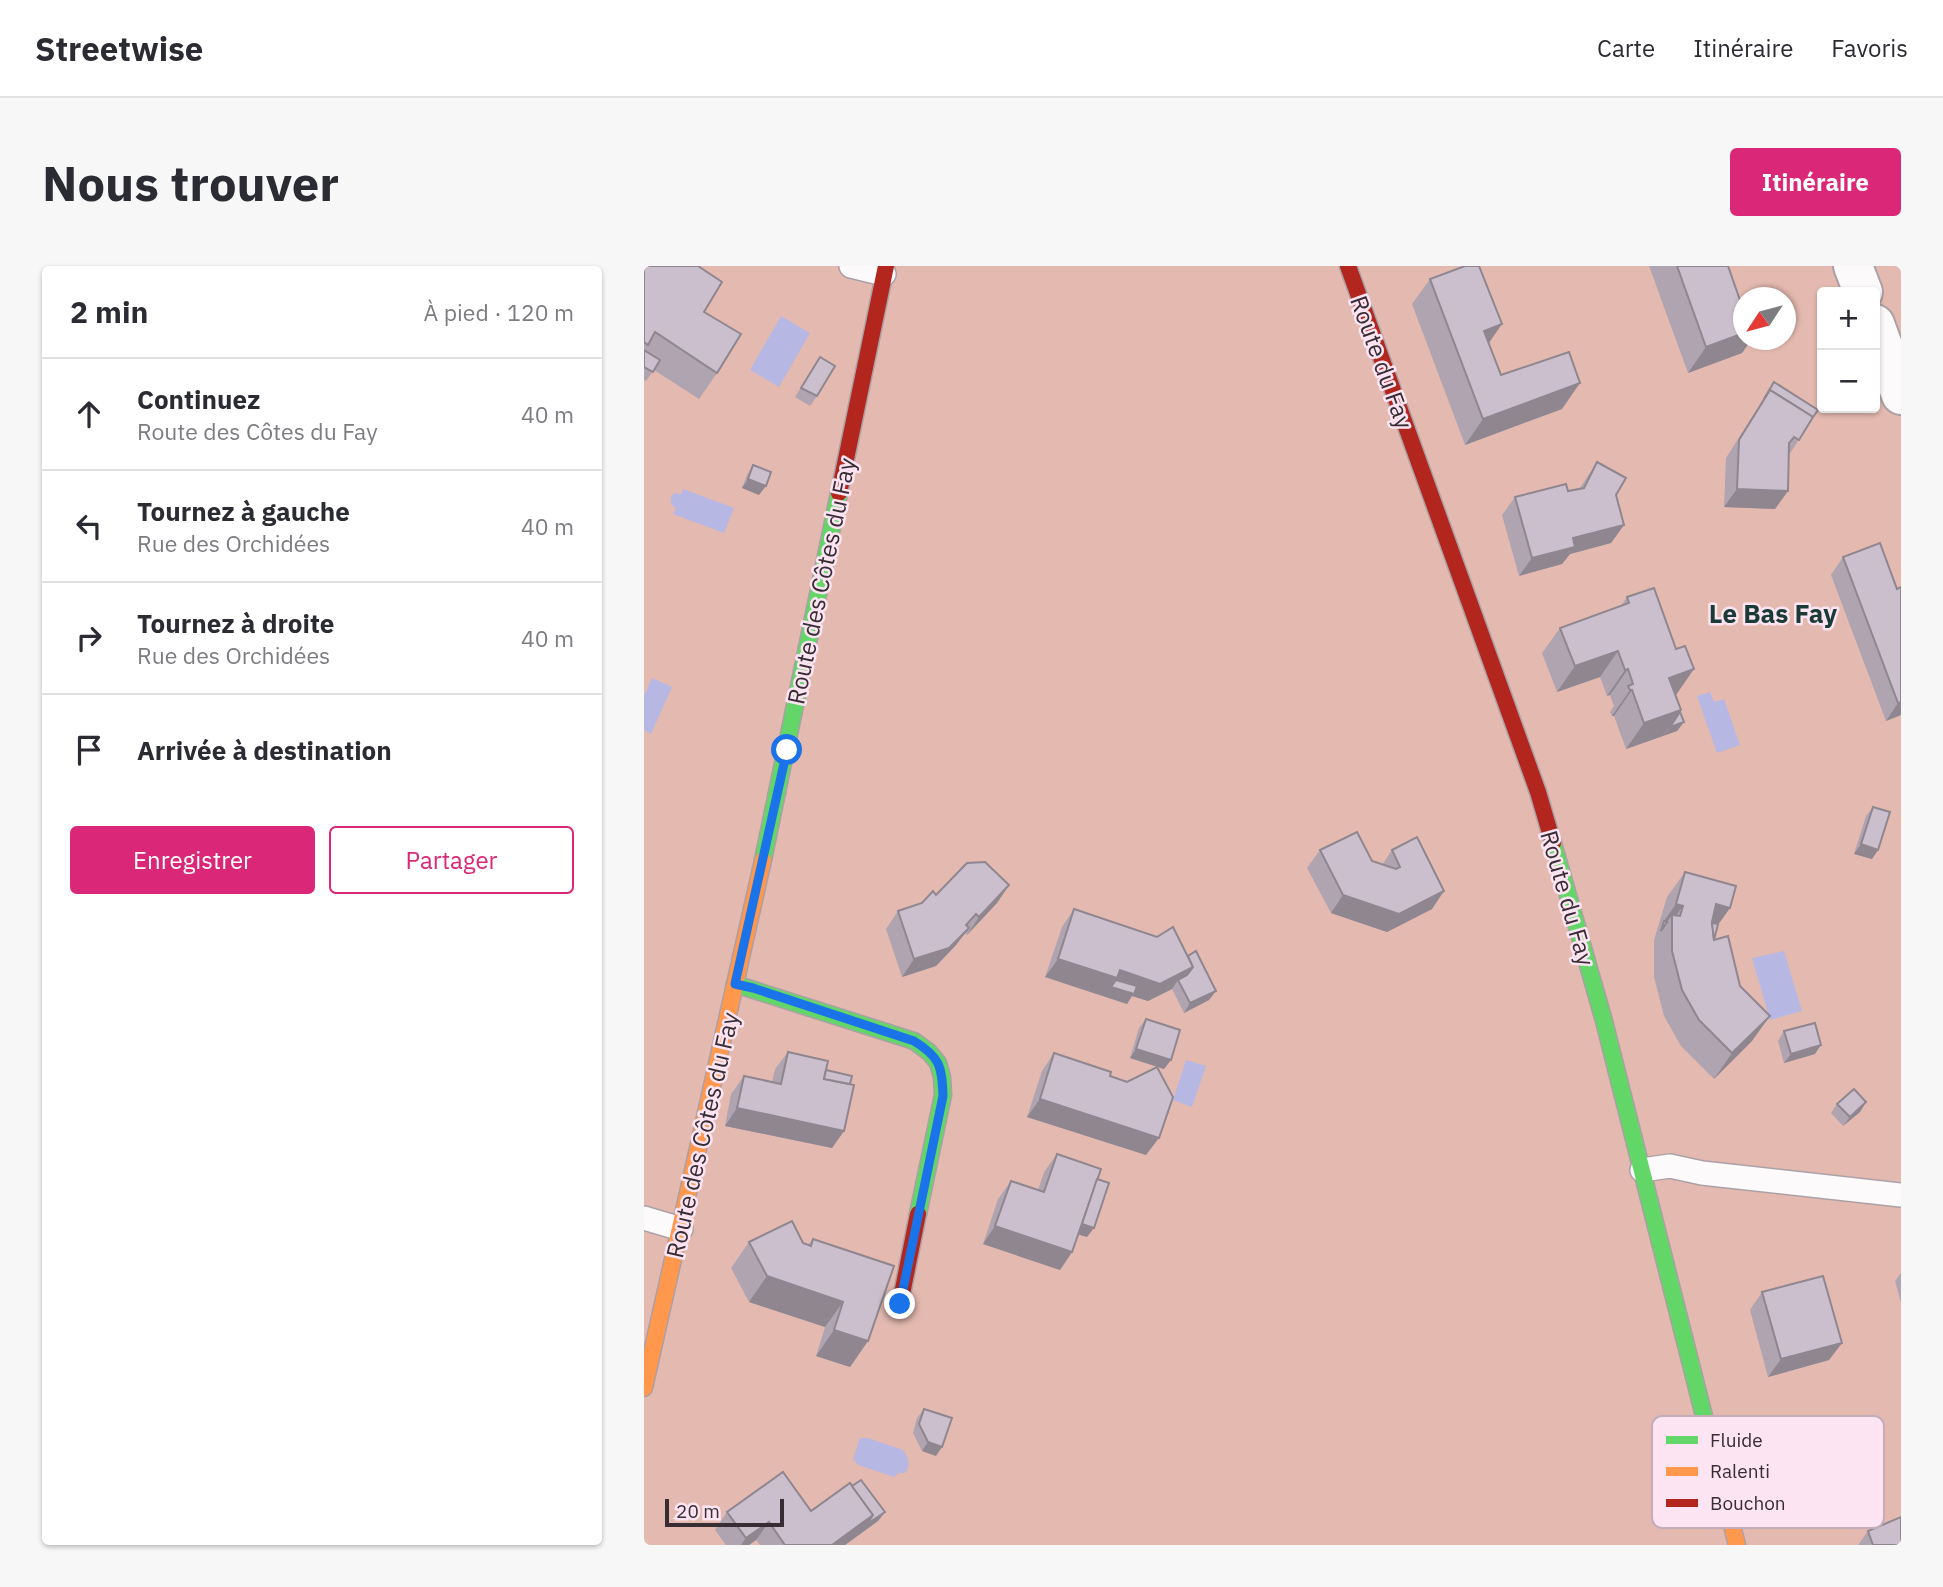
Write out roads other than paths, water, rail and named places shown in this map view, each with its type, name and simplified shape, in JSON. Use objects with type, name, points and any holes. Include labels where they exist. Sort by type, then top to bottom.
[{"type":"street","name":"Route du Fay","points":[[1348,266],[1538,792],[1604,1021],[1704,1416]]},
{"type":"street","points":[[1853,266],[1861,287]]},
{"type":"street","name":"Route des Côtes du Fay","points":[[644,1388],[787,750],[885,270]]},
{"type":"street","points":[[1880,338],[1901,395]]},
{"type":"street","points":[[735,984],[914,1041],[929,1050],[939,1062],[943,1096],[900,1304]]},
{"type":"street","name":"Route du Fay","points":[[1733,1528],[1737,1545]]},
{"type":"lane","points":[[851,266],[885,270]]},
{"type":"lane","points":[[1642,1170],[1670,1166],[1702,1173],[1901,1195]]},
{"type":"lane","points":[[644,1218],[681,1229]]},
{"type":"water","points":[[781,316],[810,333],[779,387],[750,370]]},
{"type":"water","points":[[683,489],[734,508],[724,533],[673,514],[676,508],[671,504],[671,496],[675,493],[681,494]]},
{"type":"water","points":[[652,678],[672,687],[651,734],[644,730],[644,696]]},
{"type":"water","points":[[1710,692],[1714,702],[1724,699],[1740,745],[1717,753],[1697,696]]},
{"type":"water","points":[[1784,951],[1802,1011],[1770,1020],[1752,958]]},
{"type":"water","points":[[1186,1060],[1206,1066],[1192,1107],[1173,1100]]},
{"type":"water","points":[[860,1438],[868,1438],[903,1450],[909,1464],[905,1473],[894,1477],[858,1465],[853,1459]]},
{"type":"district","name":"Le Bas Fay","points":[[1773,613]]}]
